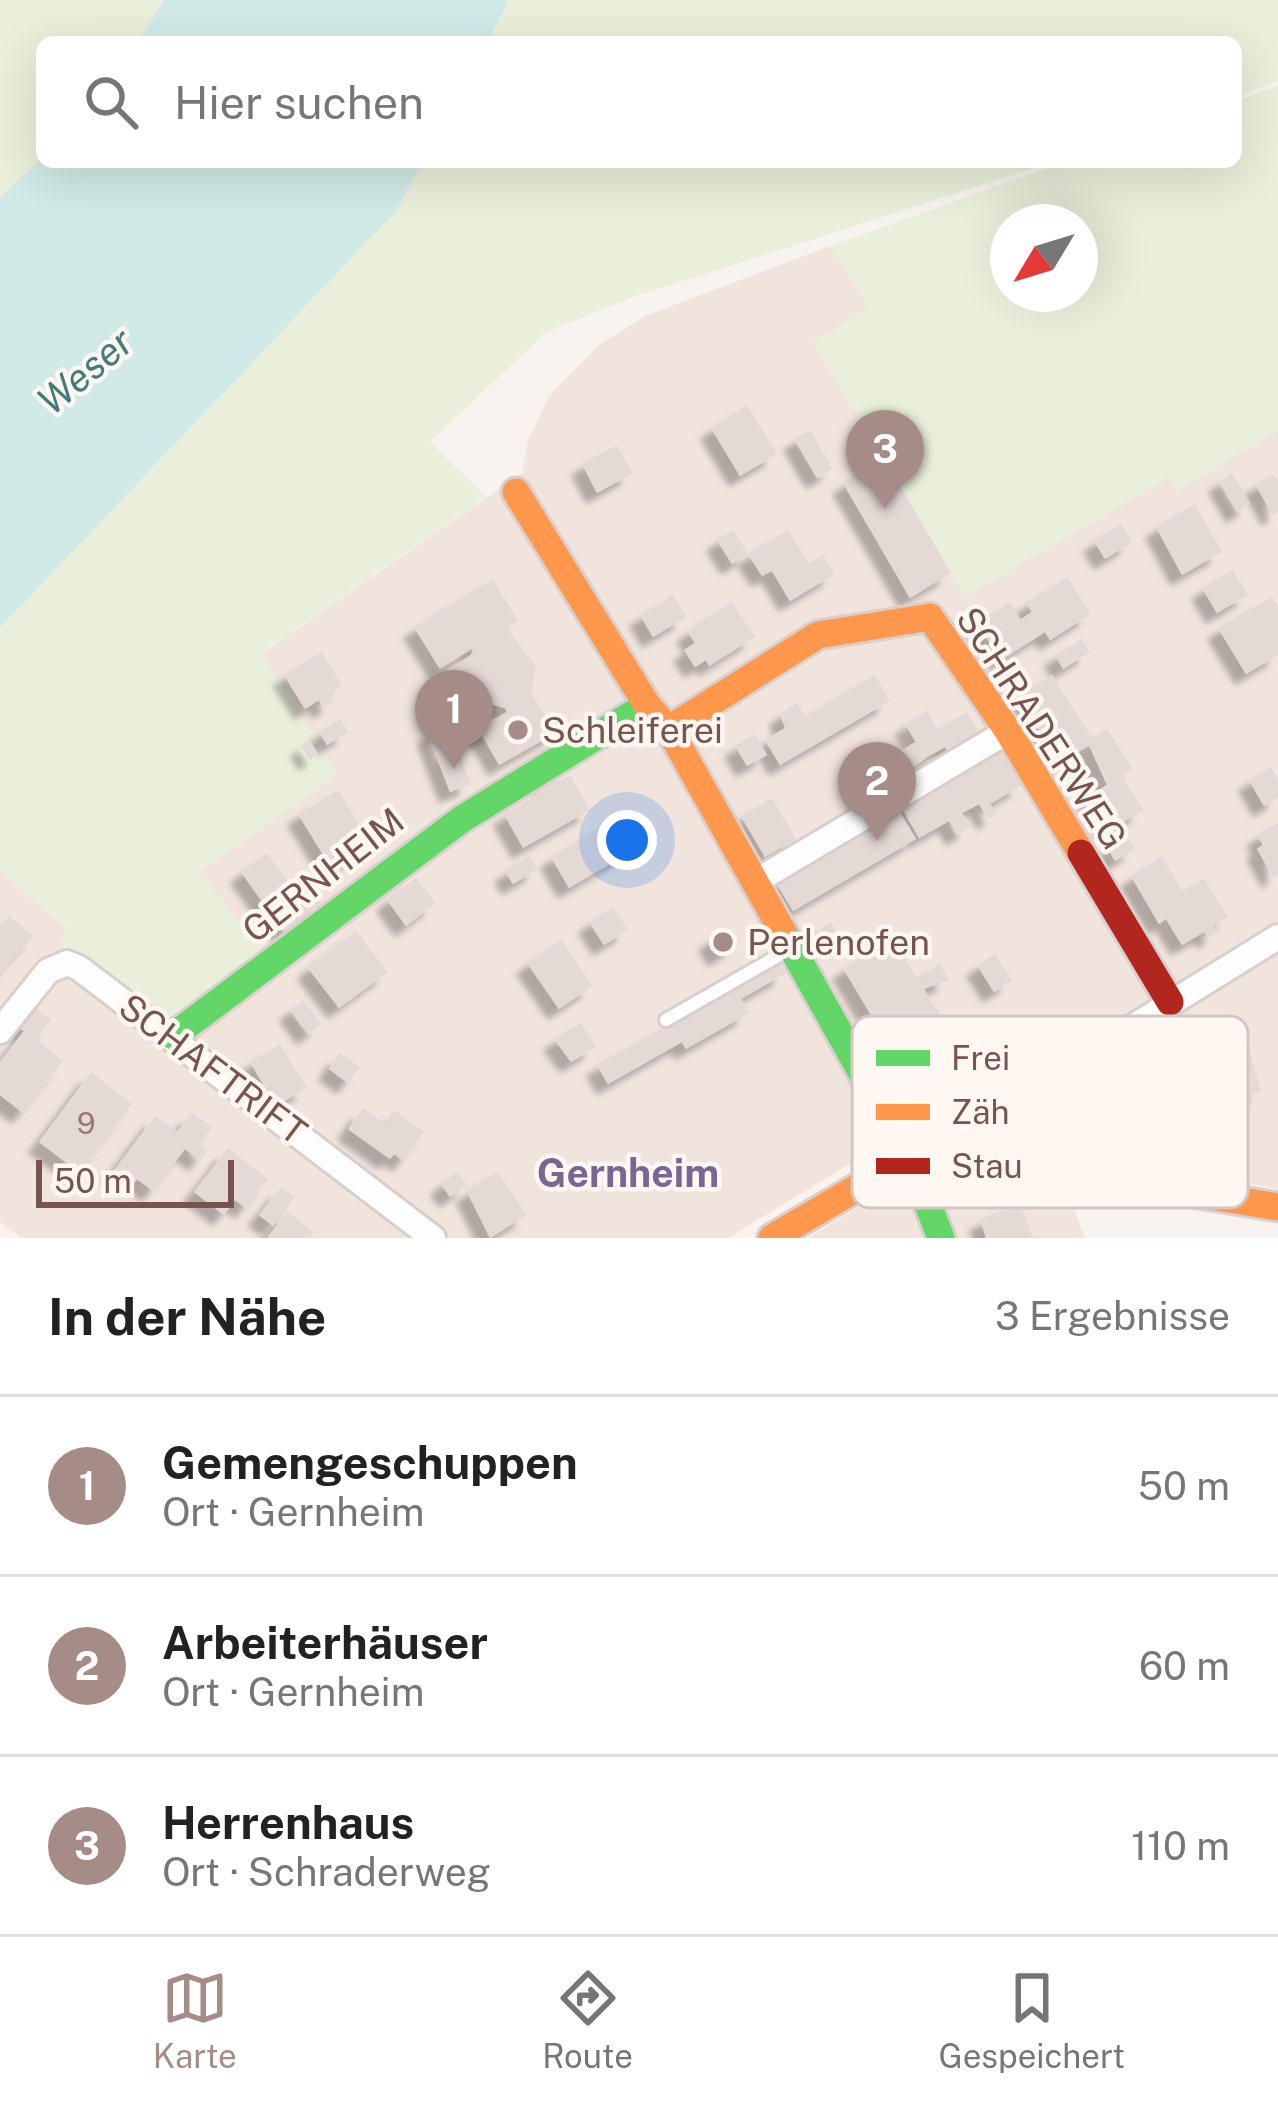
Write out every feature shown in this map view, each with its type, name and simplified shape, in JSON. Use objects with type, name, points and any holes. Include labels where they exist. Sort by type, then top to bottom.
[{"type":"street","points":[[516,492],[647,705],[669,729],[852,1057]]},
{"type":"street","name":"SCHRADERWEG","points":[[669,729],[818,634],[925,616],[942,627],[1170,1002]]},
{"type":"street","name":"GERNHEIM","points":[[172,1036],[410,851],[566,748],[647,705]]},
{"type":"street","points":[[755,882],[1008,731]]},
{"type":"street","points":[[1148,1016],[1278,937]]},
{"type":"street","name":"SCHAFTRIFT","points":[[0,1031],[48,971],[67,963],[172,1036],[433,1238]]},
{"type":"street","points":[[772,1238],[852,1193]]},
{"type":"street","points":[[1248,1202],[1278,1207]]},
{"type":"street","points":[[929,1208],[941,1238]]},
{"type":"lane","points":[[666,1020],[791,948]]},
{"type":"shaded area","points":[[830,246],[930,404],[1075,333],[1177,490],[1278,430],[1278,1189],[1248,1183],[1248,1016],[852,1016],[852,1163],[728,1238],[22,1238],[0,1222],[0,871],[68,929],[60,945],[266,954],[199,873],[261,654],[522,473],[528,441],[549,396],[600,344],[645,316]]},
{"type":"shaded area","points":[[857,1208],[1074,1208],[1085,1238],[808,1238]]},
{"type":"green space","points":[[0,0],[164,0],[142,36],[36,36],[36,164],[0,197]]},
{"type":"green space","points":[[509,0],[1278,0],[1278,81],[1242,95],[1242,36],[490,36]]},
{"type":"green space","points":[[1278,86],[1278,430],[1177,490],[1168,478],[965,597],[813,342],[869,308],[830,246],[1048,168],[1242,168],[1242,99]]},
{"type":"green space","points":[[419,168],[1035,168],[627,299],[545,333],[430,442],[486,497],[261,653],[338,774],[199,873],[266,954],[172,1028],[59,944],[68,928],[0,871],[0,628],[396,210]]},
{"type":"water","points":[[164,0],[509,0],[490,36],[142,36]]},
{"type":"water","name":"Weser","points":[[36,164],[36,168],[419,168],[397,210],[0,628],[0,197]]},
{"type":"building","points":[[747,405],[777,454],[740,476],[711,428]]},
{"type":"building","points":[[810,430],[833,469],[817,478],[794,439]]},
{"type":"building","points":[[617,445],[633,473],[597,493],[582,464]]},
{"type":"building","points":[[884,459],[951,573],[910,598],[843,483]]},
{"type":"building","points":[[1232,473],[1250,504],[1237,512],[1219,481]]},
{"type":"building","points":[[1272,475],[1278,480],[1278,512],[1273,515],[1255,484]]},
{"type":"building","points":[[1195,504],[1222,552],[1182,575],[1156,527]]},
{"type":"building","points":[[1121,524],[1132,542],[1105,559],[1094,541]]},
{"type":"building","points":[[733,530],[748,554],[732,564],[717,540]]},
{"type":"building","points":[[788,530],[809,563],[823,555],[835,574],[790,601],[772,571],[762,576],[748,554]]},
{"type":"building","points":[[1233,570],[1248,595],[1217,613],[1202,588]]},
{"type":"building","points":[[1067,577],[1091,614],[1050,640],[1045,632],[1001,660],[977,623],[1010,602],[1020,620],[1032,612],[1026,603]]},
{"type":"building","points":[[493,579],[518,621],[506,628],[536,666],[531,693],[557,732],[499,765],[478,728],[507,712],[505,708],[480,701],[453,718],[431,681],[471,655],[473,648],[440,669],[414,627]]},
{"type":"building","points":[[673,595],[686,617],[653,637],[640,615]]},
{"type":"building","points":[[1272,597],[1278,607],[1278,655],[1246,674],[1218,628]]},
{"type":"building","points":[[732,602],[755,637],[709,666],[706,660],[695,667],[684,650],[695,643],[687,631]]},
{"type":"building","points":[[1082,639],[1090,652],[1063,669],[1055,655]]},
{"type":"building","points":[[322,652],[342,686],[329,695],[333,702],[323,708],[319,700],[305,709],[284,675]]},
{"type":"building","points":[[875,675],[890,701],[780,765],[765,740],[785,728],[780,714],[797,703],[805,716]]},
{"type":"building","points":[[1052,675],[1092,738],[1107,729],[1133,769],[1122,776],[1143,810],[1109,831],[1088,797],[1107,785],[1089,745],[1064,761],[1025,712],[1030,709],[1021,695]]},
{"type":"building","points":[[927,711],[938,729],[967,712],[978,731],[949,754],[945,747],[927,757],[903,775],[906,779],[869,800],[855,776],[916,742],[905,724]]},
{"type":"building","points":[[340,719],[348,732],[327,745],[319,732]]},
{"type":"building","points":[[439,727],[448,750],[457,747],[471,784],[450,792],[427,732]]},
{"type":"building","points":[[755,734],[767,755],[747,766],[735,746]]},
{"type":"building","points":[[309,740],[318,754],[310,760],[301,746]]},
{"type":"building","points":[[1000,748],[1022,785],[990,804],[996,814],[988,819],[979,804],[962,813],[970,827],[957,835],[949,821],[919,838],[901,806]]},
{"type":"building","points":[[1271,767],[1278,779],[1278,798],[1264,806],[1249,780]]},
{"type":"building","points":[[571,776],[590,810],[523,848],[504,814],[545,790],[543,786]]},
{"type":"building","points":[[338,790],[372,845],[332,869],[298,814]]},
{"type":"building","points":[[772,798],[796,839],[765,857],[741,816]]},
{"type":"building","points":[[897,808],[916,839],[793,911],[775,881]]},
{"type":"building","points":[[611,821],[630,852],[569,888],[551,857]]},
{"type":"building","points":[[1278,823],[1278,875],[1273,877],[1257,849],[1263,845],[1257,835]]},
{"type":"building","points":[[1126,835],[1135,849],[1115,861],[1107,847]]},
{"type":"building","points":[[267,853],[292,887],[303,879],[321,903],[284,932],[241,872]]},
{"type":"building","points":[[530,856],[538,869],[513,884],[505,871]]},
{"type":"building","points":[[1162,857],[1182,891],[1204,878],[1228,917],[1213,926],[1217,932],[1208,938],[1204,932],[1182,945],[1166,919],[1159,924],[1131,876]]},
{"type":"building","points":[[416,878],[436,903],[406,926],[387,900]]},
{"type":"building","points":[[613,907],[628,930],[604,945],[589,922]]},
{"type":"building","points":[[9,916],[34,936],[0,973],[0,927]]},
{"type":"building","points":[[831,922],[841,939],[830,946],[820,928]]},
{"type":"building","name":"Perlenofen","points":[[727,928],[737,945],[719,956],[709,939]]},
{"type":"building","points":[[356,931],[388,972],[339,1008],[308,968]]},
{"type":"building","points":[[894,938],[919,982],[939,963],[949,980],[924,989],[940,1016],[871,1016],[843,968]]},
{"type":"building","points":[[561,940],[593,986],[559,1009],[527,963]]},
{"type":"building","points":[[995,954],[1012,980],[994,992],[977,965]]},
{"type":"building","points":[[779,962],[786,973],[741,999],[749,1013],[686,1049],[682,1042],[608,1084],[597,1065]]},
{"type":"building","points":[[303,1000],[321,1024],[308,1034],[290,1010]]},
{"type":"building","points":[[30,1004],[51,1020],[36,1039],[63,1061],[23,1113],[0,1095],[0,1062],[24,1031],[14,1024]]},
{"type":"building","points":[[581,1023],[596,1047],[571,1062],[554,1039]]},
{"type":"building","points":[[280,1044],[307,1088],[276,1106],[250,1062]]},
{"type":"building","points":[[1248,1046],[1261,1091],[1248,1095]]},
{"type":"building","points":[[340,1053],[360,1067],[348,1083],[329,1069]]},
{"type":"building","points":[[91,1072],[132,1104],[80,1173],[39,1142]]},
{"type":"building","points":[[363,1108],[385,1124],[394,1110],[424,1132],[404,1161],[394,1154],[390,1159],[348,1129]]},
{"type":"building","points":[[192,1112],[212,1127],[200,1143],[208,1149],[200,1160],[185,1149],[153,1191],[137,1179],[132,1186],[113,1172],[155,1116],[177,1132]]},
{"type":"building","points":[[228,1148],[268,1179],[246,1208],[235,1200],[224,1215],[194,1192]]},
{"type":"building","points":[[497,1171],[527,1215],[490,1238],[467,1192]]},
{"type":"building","points":[[457,1172],[467,1185],[450,1197],[441,1184]]},
{"type":"building","points":[[281,1187],[295,1197],[273,1226],[259,1215]]},
{"type":"building","points":[[1022,1208],[1033,1238],[986,1238],[980,1219]]},
{"type":"building","points":[[287,1212],[314,1232],[309,1238],[267,1238]]},
{"type":"traffic: fast","points":[[173,1036],[462,819],[647,705]]},
{"type":"traffic: fast","points":[[783,932],[852,1055]]},
{"type":"traffic: fast","points":[[929,1208],[941,1238]]},
{"type":"traffic: slow","points":[[516,492],[647,705],[669,729],[783,932]]},
{"type":"traffic: slow","points":[[669,729],[818,635],[930,617],[1008,731],[1081,853]]},
{"type":"traffic: slow","points":[[772,1238],[852,1191]]},
{"type":"traffic: slow","points":[[1248,1202],[1278,1207]]},
{"type":"traffic: jam","points":[[1081,853],[1170,1002]]},
{"type":"place","name":"Herrenhaus","points":[[885,509]]},
{"type":"place","name":"Schleiferei","points":[[518,730]]},
{"type":"place","name":"Gemengeschuppen","points":[[454,769]]},
{"type":"place","name":"Arbeiterhäuser","points":[[877,841]]},
{"type":"place","name":"Perlenofen","points":[[723,942]]},
{"type":"district","name":"Gernheim","points":[[628,1173]]}]
